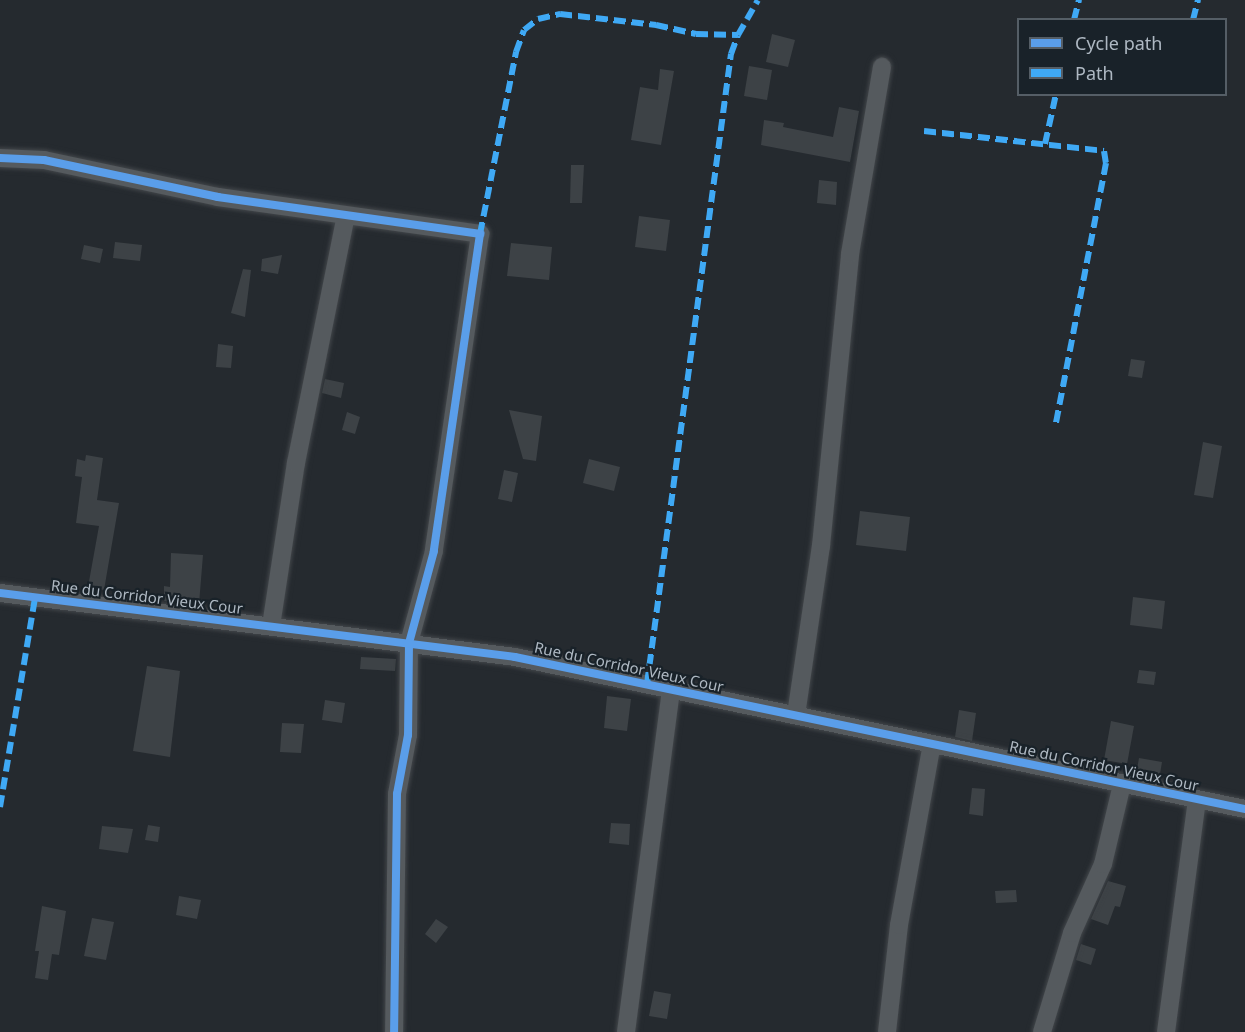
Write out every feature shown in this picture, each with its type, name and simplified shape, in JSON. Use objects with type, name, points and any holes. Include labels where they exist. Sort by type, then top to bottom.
[{"type":"street","points":[[795,715],[821,546],[850,254],[882,67]]},
{"type":"street","points":[[0,158],[44,160],[218,198],[480,234],[434,551],[410,643],[408,735],[397,794],[394,1032]]},
{"type":"street","points":[[271,626],[296,463],[346,216]]},
{"type":"street","name":"Rue du Corridor Vieux Cour","points":[[0,593],[515,657],[1245,810]]},
{"type":"street","points":[[626,1032],[671,689]]},
{"type":"street","points":[[887,1032],[899,925],[932,744]]},
{"type":"street","points":[[1042,1032],[1072,933],[1103,864],[1122,784]]},
{"type":"street","points":[[1166,1032],[1197,800]]},
{"type":"building","points":[[772,34],[795,40],[788,67],[766,62]]},
{"type":"building","points":[[749,66],[772,70],[767,100],[744,96]]},
{"type":"building","points":[[660,69],[674,71],[661,145],[631,140],[640,87],[658,90]]},
{"type":"building","points":[[839,107],[859,111],[850,162],[761,145],[764,120],[784,123],[783,127],[833,137]]},
{"type":"building","points":[[571,165],[584,165],[582,203],[570,203]]},
{"type":"building","points":[[819,180],[837,182],[836,205],[817,203]]},
{"type":"building","points":[[639,216],[670,220],[666,251],[635,247]]},
{"type":"building","points":[[115,242],[142,245],[140,261],[113,258]]},
{"type":"building","points":[[511,243],[552,247],[549,280],[507,276]]},
{"type":"building","points":[[84,245],[103,249],[100,263],[81,259]]},
{"type":"building","points":[[282,255],[278,274],[261,271],[262,259]]},
{"type":"building","points":[[243,269],[251,270],[245,317],[231,313]]},
{"type":"building","points":[[218,344],[233,346],[231,368],[216,367]]},
{"type":"building","points":[[1131,359],[1145,361],[1142,378],[1128,376]]},
{"type":"building","points":[[325,379],[344,383],[341,398],[322,393]]},
{"type":"building","points":[[509,410],[542,416],[536,461],[523,459]]},
{"type":"building","points":[[347,412],[360,417],[355,434],[342,430]]},
{"type":"building","points":[[1203,442],[1222,446],[1213,498],[1194,495]]},
{"type":"building","points":[[86,455],[103,458],[97,500],[119,503],[104,590],[88,587],[99,526],[76,523],[82,477],[75,476],[77,459],[85,461]]},
{"type":"building","points":[[589,459],[620,467],[614,491],[583,483]]},
{"type":"building","points":[[504,470],[518,473],[512,502],[498,499]]},
{"type":"building","points":[[860,511],[910,517],[906,551],[856,545]]},
{"type":"building","points":[[171,553],[203,555],[199,604],[164,601],[164,586],[170,587]]},
{"type":"building","points":[[1133,597],[1165,601],[1162,629],[1130,625]]},
{"type":"building","points":[[361,657],[396,659],[395,671],[360,669]]},
{"type":"building","points":[[147,666],[180,671],[170,757],[133,751]]},
{"type":"building","points":[[1139,670],[1156,672],[1154,685],[1137,683]]},
{"type":"building","points":[[607,696],[631,699],[627,731],[604,728]]},
{"type":"building","points":[[325,700],[345,703],[342,723],[322,720]]},
{"type":"building","points":[[959,710],[976,713],[972,741],[955,737]]},
{"type":"building","points":[[1111,721],[1134,726],[1127,764],[1104,760]]},
{"type":"building","points":[[282,723],[304,724],[301,753],[280,752]]},
{"type":"building","points":[[1139,758],[1162,762],[1159,780],[1136,775]]},
{"type":"building","points":[[972,788],[985,789],[983,816],[969,814]]},
{"type":"building","points":[[611,823],[630,824],[629,845],[609,843]]},
{"type":"building","points":[[148,825],[160,827],[158,842],[145,840]]},
{"type":"building","points":[[102,826],[133,829],[128,853],[99,849]]},
{"type":"building","points":[[1108,881],[1126,886],[1120,907],[1115,906],[1108,925],[1091,919]]},
{"type":"building","points":[[1016,890],[1017,902],[996,903],[995,891]]},
{"type":"building","points":[[179,896],[201,900],[197,919],[176,915]]},
{"type":"building","points":[[42,906],[66,911],[59,955],[52,954],[48,980],[35,978],[39,951],[35,951]]},
{"type":"building","points":[[92,918],[114,922],[106,960],[84,956]]},
{"type":"building","points":[[436,919],[448,927],[436,943],[425,934]]},
{"type":"building","points":[[1081,944],[1096,949],[1091,965],[1076,960]]},
{"type":"building","points":[[654,991],[671,994],[667,1019],[649,1016]]},
{"type":"marked path","points":[[647,684],[731,54],[738,35],[758,0]]},
{"type":"marked path","points":[[1074,18],[1079,0]]},
{"type":"marked path","points":[[1194,18],[1198,0]]},
{"type":"marked path","points":[[480,234],[516,52],[524,30],[538,19],[560,14],[656,25],[696,34],[738,35]]},
{"type":"marked path","points":[[1045,144],[1056,96]]},
{"type":"marked path","points":[[924,131],[1104,151],[1106,163],[1056,423]]},
{"type":"marked path","points":[[0,807],[35,597]]},
{"type":"cycle path","points":[[0,158],[44,160],[218,197],[480,234],[434,551],[409,643],[408,735],[397,794],[394,1032]]},
{"type":"cycle path","points":[[0,593],[515,657],[1245,809]]}]
